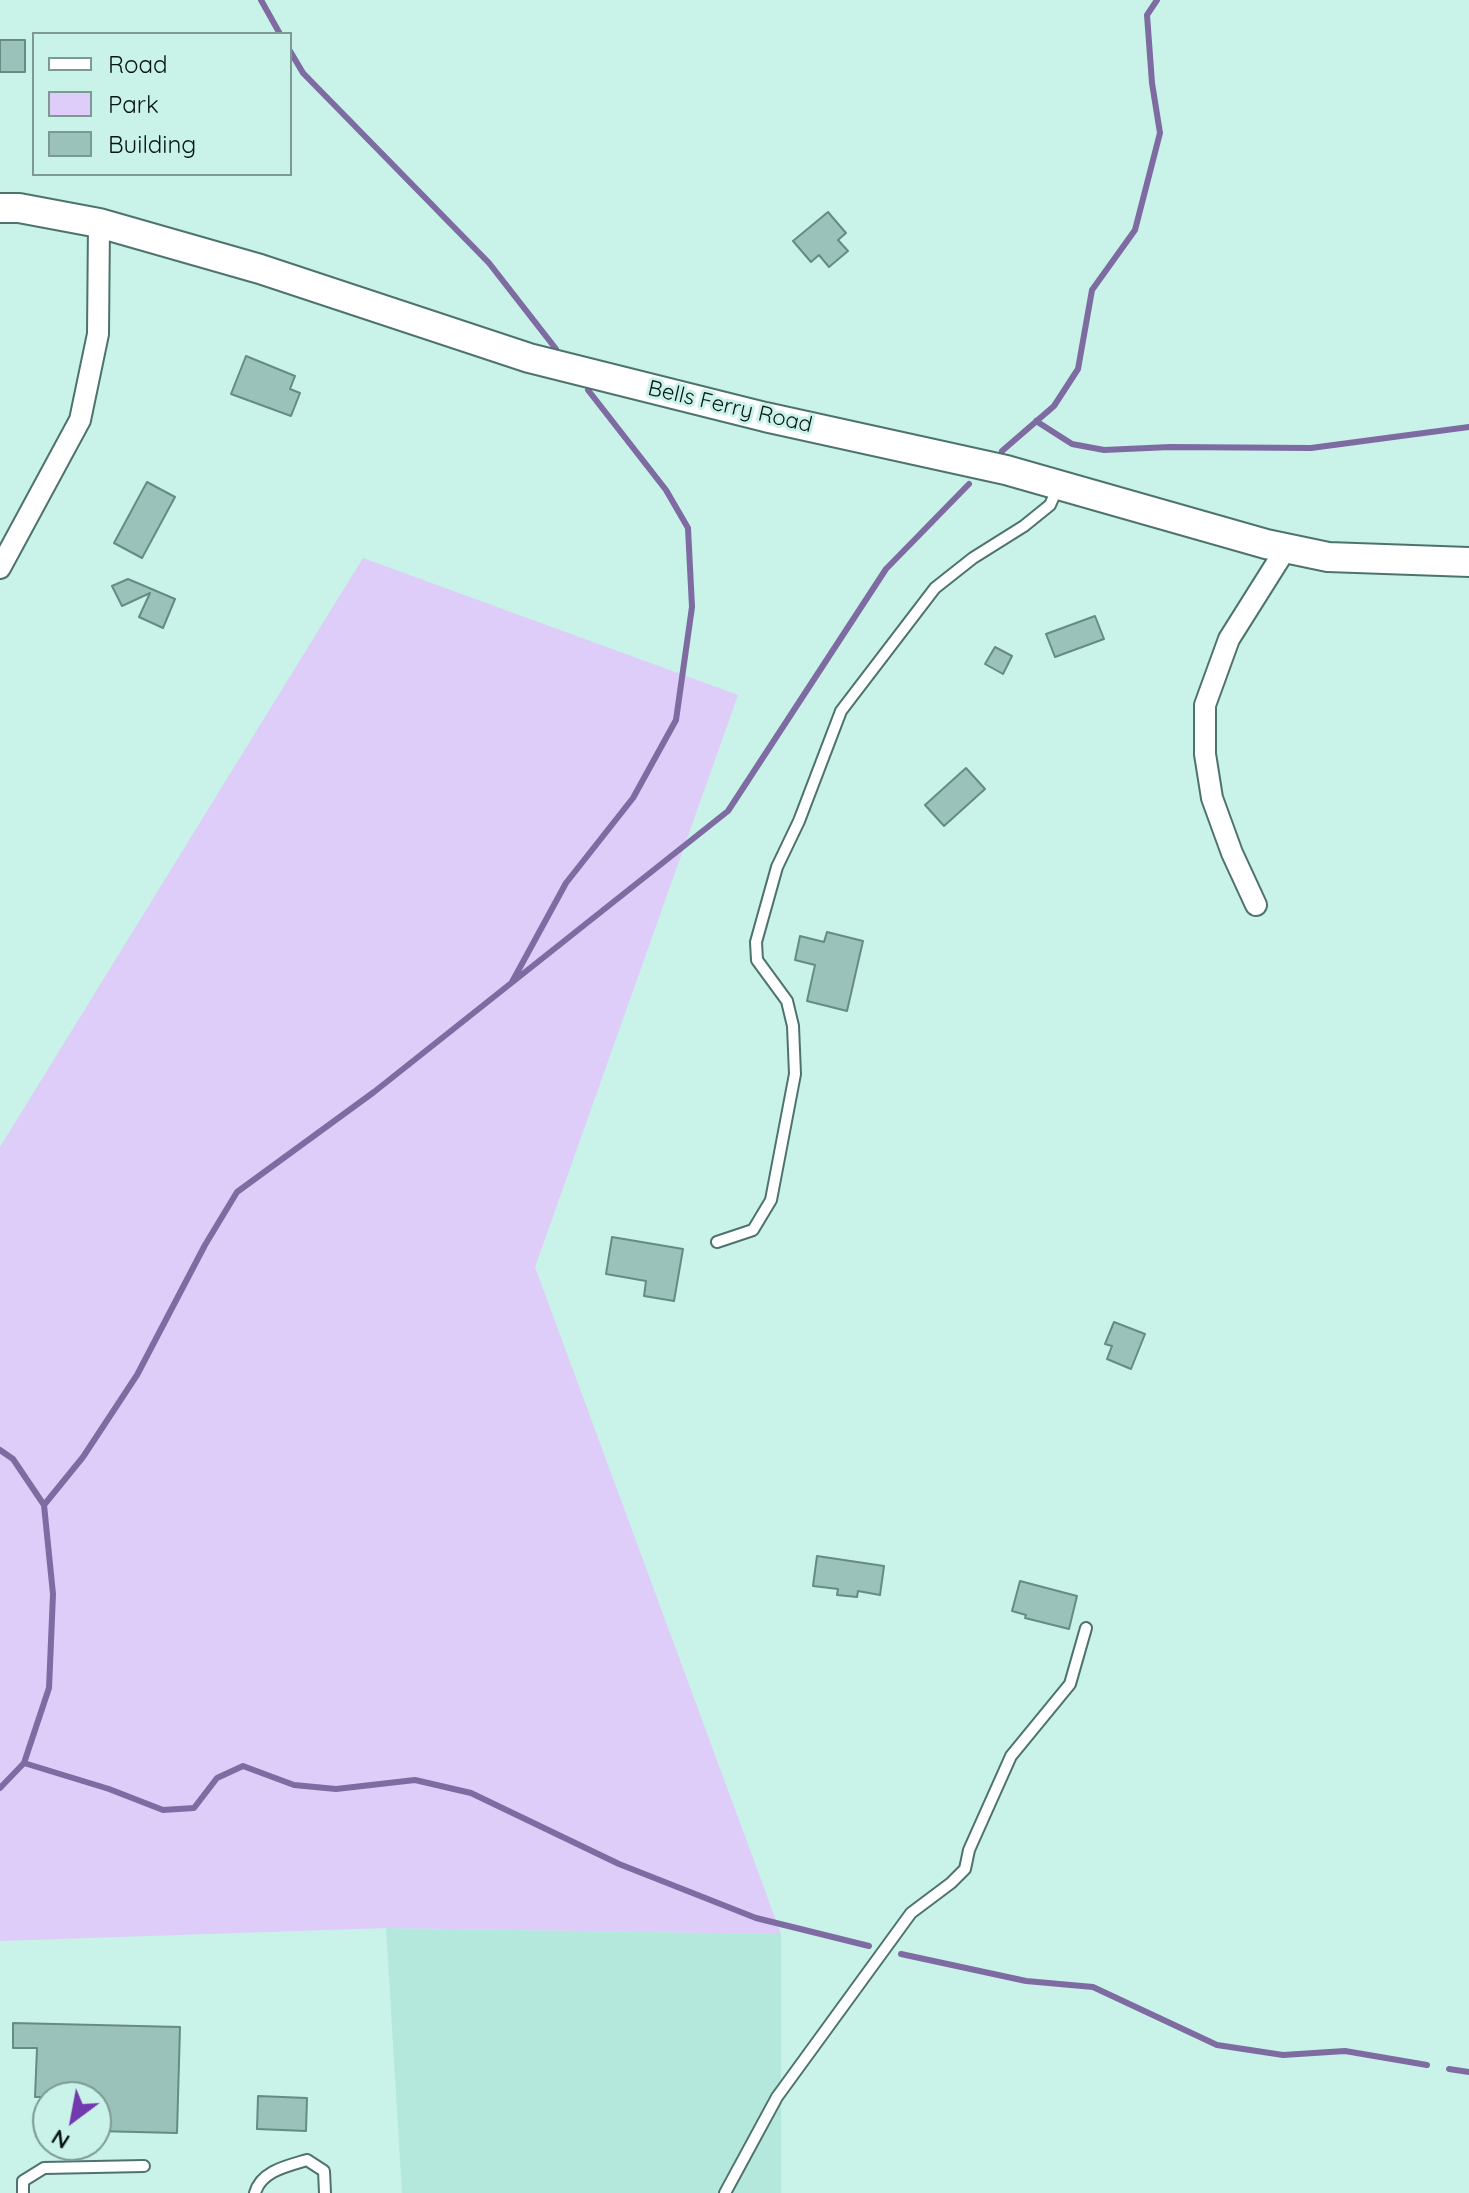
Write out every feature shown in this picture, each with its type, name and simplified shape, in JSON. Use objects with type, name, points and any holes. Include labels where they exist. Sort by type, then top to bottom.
[{"type":"main road","name":"Bells Ferry Road","points":[[0,208],[19,208],[99,223],[260,269],[529,358],[765,417],[963,459],[1283,548],[1328,557],[1469,562]]},
{"type":"street","points":[[0,568],[80,420],[98,334],[99,223]]},
{"type":"street","points":[[1256,905],[1232,853],[1212,798],[1205,754],[1205,705],[1229,639],[1280,558],[1283,548]]},
{"type":"lane","points":[[717,1242],[753,1230],[771,1200],[795,1074],[793,1026],[787,1001],[757,960],[756,942],[777,867],[799,821],[841,711],[935,588],[1050,505],[1058,485]]},
{"type":"lane","points":[[725,2193],[777,2097],[911,1913],[965,1869],[986,1810],[1011,1756],[1070,1684],[1086,1628]]},
{"type":"lane","points":[[255,2193],[258,2183],[280,2168],[307,2160],[324,2171],[325,2193]]},
{"type":"lane","points":[[23,2193],[23,2181],[44,2168],[144,2166]]},
{"type":"shaded area","points":[[386,1928],[781,1934],[781,2193],[402,2193]]},
{"type":"green space","points":[[363,558],[738,695],[535,1267],[781,1934],[386,1928],[0,1941],[0,1147]]},
{"type":"building","points":[[0,40],[25,40],[25,72],[0,72]]},
{"type":"building","points":[[828,212],[846,233],[838,240],[848,251],[829,267],[819,255],[811,262],[793,241]]},
{"type":"building","points":[[246,356],[295,376],[290,389],[300,393],[291,416],[231,394]]},
{"type":"building","points":[[147,482],[175,497],[142,558],[114,543]]},
{"type":"building","points":[[128,579],[175,599],[163,628],[139,617],[150,593],[122,606],[112,586]]},
{"type":"building","points":[[1095,616],[1104,639],[1055,657],[1046,634]]},
{"type":"building","points":[[995,647],[1012,656],[1003,674],[985,664]]},
{"type":"building","points":[[966,768],[985,789],[944,826],[925,805]]},
{"type":"building","points":[[827,932],[863,941],[847,1011],[807,1001],[815,965],[795,960],[800,936],[824,942]]},
{"type":"building","points":[[612,1237],[683,1249],[674,1301],[644,1296],[646,1281],[606,1274]]},
{"type":"building","points":[[1114,1322],[1145,1334],[1131,1369],[1107,1359],[1112,1346],[1105,1344]]},
{"type":"building","points":[[817,1556],[884,1566],[880,1595],[858,1591],[857,1597],[837,1595],[838,1589],[813,1586]]},
{"type":"building","points":[[1020,1581],[1077,1596],[1069,1629],[1025,1618],[1026,1615],[1012,1611]]},
{"type":"building","points":[[13,2023],[180,2027],[177,2133],[112,2131],[112,2081],[36,2081],[37,2048],[13,2048]]},
{"type":"building","points":[[258,2096],[307,2098],[306,2131],[257,2129]]},
{"type":"waterway","points":[[261,0],[279,32]]},
{"type":"waterway","points":[[1002,451],[1054,406],[1078,369],[1092,290],[1135,230],[1160,133],[1152,83],[1147,15],[1157,0]]},
{"type":"waterway","points":[[292,54],[303,73],[489,263],[556,349]]},
{"type":"waterway","points":[[512,982],[566,883],[633,798],[676,720],[692,607],[688,528],[666,490],[588,390]]},
{"type":"waterway","points":[[1036,421],[1072,444],[1104,450],[1311,448],[1469,427]]},
{"type":"waterway","points":[[44,1505],[83,1457],[137,1375],[205,1245],[237,1192],[374,1092],[728,811],[886,569],[969,484]]},
{"type":"waterway","points":[[0,1450],[13,1459],[44,1505],[53,1594],[49,1688],[24,1763],[0,1788]]},
{"type":"waterway","points":[[24,1763],[109,1789],[163,1810],[194,1808],[217,1778],[243,1766],[294,1785],[336,1789],[415,1780],[471,1793],[619,1864],[756,1918],[869,1946]]},
{"type":"waterway","points":[[901,1954],[1026,1981],[1093,1987],[1217,2045],[1283,2055],[1345,2051],[1427,2065]]},
{"type":"waterway","points":[[1449,2069],[1469,2072]]}]
